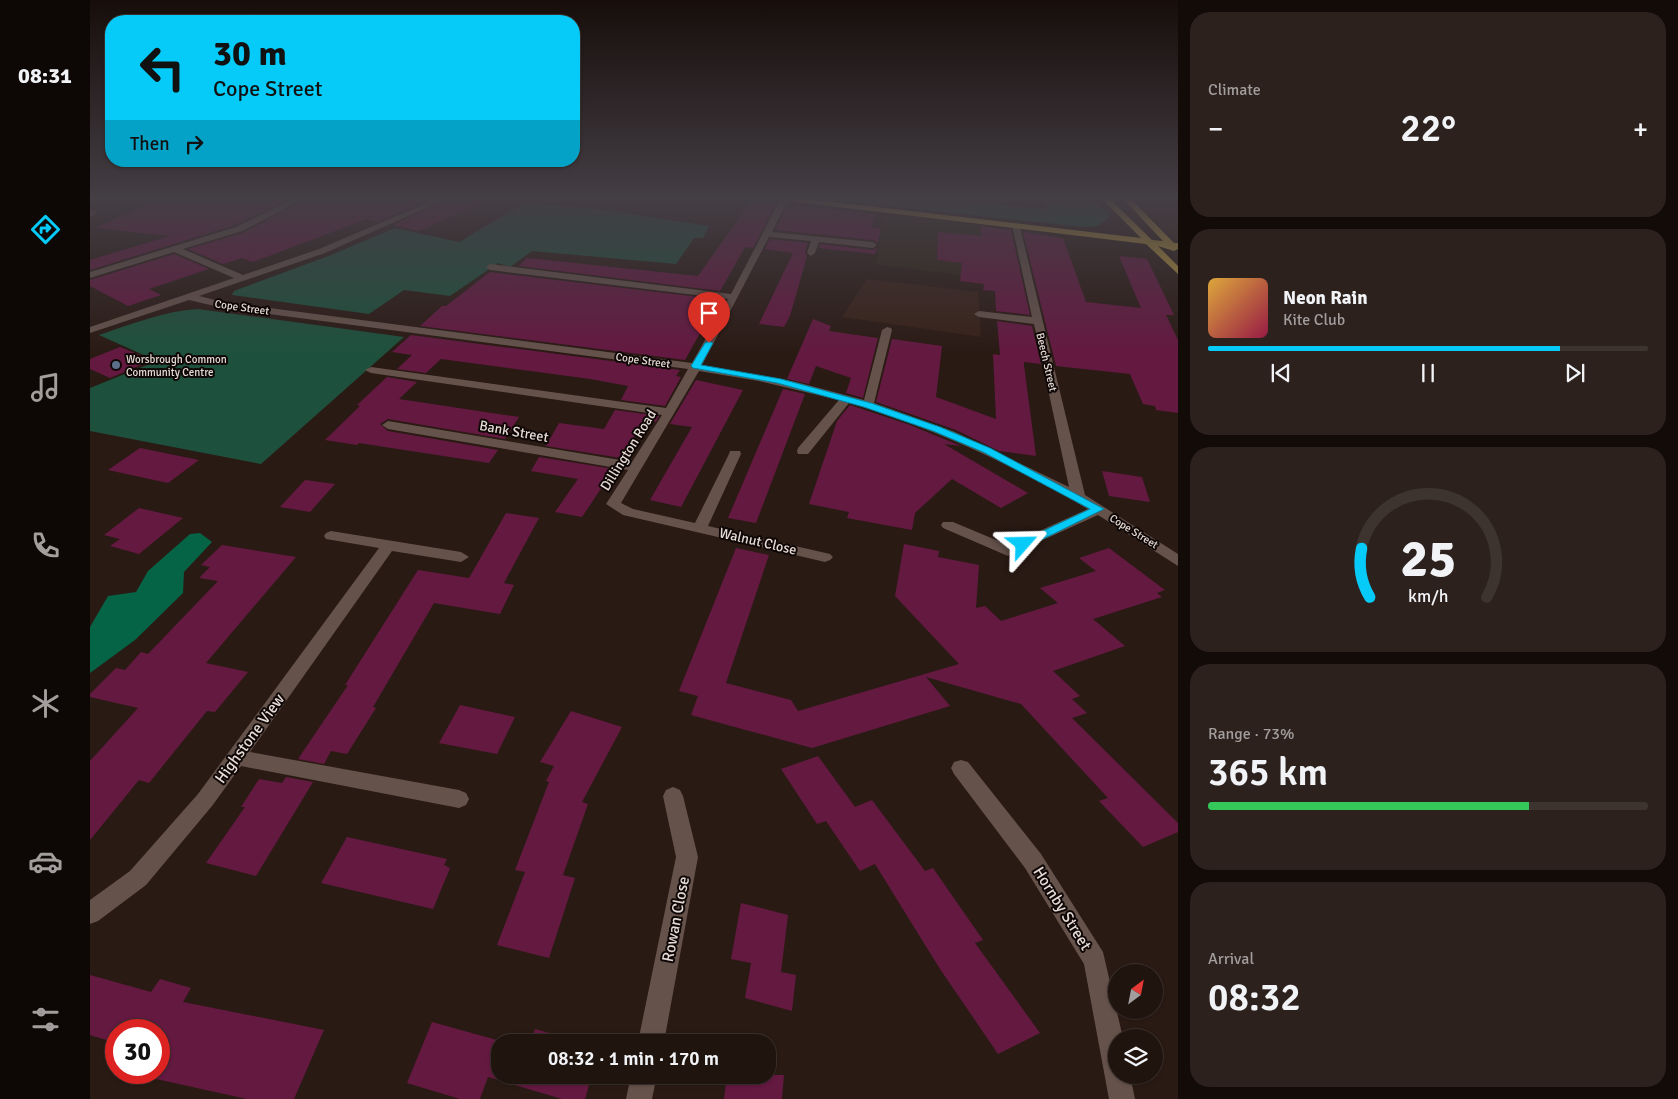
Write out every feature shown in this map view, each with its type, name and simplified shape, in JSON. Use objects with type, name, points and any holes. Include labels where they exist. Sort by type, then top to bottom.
[{"type":"highway","points":[[1158,251],[1178,271]]},
{"type":"street","points":[[90,275],[168,251]]},
{"type":"street","points":[[180,251],[245,279]]},
{"type":"street","points":[[90,330],[245,279],[317,251]]},
{"type":"street","name":"Dillington Road","points":[[696,527],[628,512],[613,504],[670,412],[758,251]]},
{"type":"street","name":"Beech Street","points":[[1022,251],[1079,499]]},
{"type":"street","points":[[490,267],[734,297]]},
{"type":"street","name":"Cope Street","points":[[190,297],[223,305],[696,366],[778,381],[846,399],[937,429],[986,450],[1099,509],[1178,560]]},
{"type":"street","points":[[979,314],[1037,321]]},
{"type":"street","points":[[867,405],[872,399],[887,330]]},
{"type":"street","points":[[371,370],[670,412]]},
{"type":"street","points":[[803,451],[846,399]]},
{"type":"street","name":"Bank Street","points":[[388,425],[636,467]]},
{"type":"street","points":[[696,527],[735,454]]},
{"type":"street","points":[[948,525],[1008,552],[1099,509]]},
{"type":"street","name":"Walnut Close","points":[[696,527],[824,557]]},
{"type":"street","points":[[331,536],[461,557]]},
{"type":"street","name":"Highstone View","points":[[90,913],[138,878],[205,800],[388,546]]},
{"type":"street","points":[[235,757],[459,799]]},
{"type":"street","name":"Hornby Street","points":[[961,768],[1033,860],[1096,960],[1109,1029]]},
{"type":"street","name":"Rowan Close","points":[[652,1034],[687,857],[672,796]]},
{"type":"street","points":[[639,1099],[642,1084]]},
{"type":"street","points":[[1119,1084],[1122,1099]]},
{"type":"shaded area","points":[[878,251],[1012,251],[1018,283],[876,264]]},
{"type":"shaded area","points":[[867,279],[978,292],[981,337],[842,317]]},
{"type":"green space","points":[[340,251],[532,251],[510,267],[498,263],[450,296],[404,290],[369,314],[232,295],[234,291]]},
{"type":"green space","points":[[535,251],[685,251],[676,264]]},
{"type":"green space","points":[[198,309],[404,337],[261,464],[90,431],[90,388],[157,361],[99,335],[160,315]]},
{"type":"green space","points":[[200,533],[212,542],[184,572],[183,593],[135,640],[90,673],[90,627],[108,596],[136,592],[148,571],[190,534]]},
{"type":"building","points":[[119,251],[150,251],[90,270],[90,260]]},
{"type":"building","points":[[193,251],[281,251],[253,262],[242,258],[223,264]]},
{"type":"building","points":[[716,251],[743,251],[720,291],[519,266],[527,258],[698,276]]},
{"type":"building","points":[[781,251],[805,251],[807,256],[790,316],[784,327],[759,324],[793,253]]},
{"type":"building","points":[[850,251],[876,251],[875,254]]},
{"type":"building","points":[[937,251],[1016,251],[1030,315],[996,311],[995,291],[983,290],[984,284],[960,281],[962,263],[937,260]]},
{"type":"building","points":[[1028,251],[1068,251],[1086,302],[1141,308],[1119,256],[1147,259],[1174,315],[1166,315],[1178,340],[1178,413],[1156,410],[1155,406],[1143,404],[1130,374],[1056,366]]},
{"type":"building","points":[[174,254],[209,269],[149,289],[161,295],[128,306],[90,286],[90,280]]},
{"type":"building","points":[[490,272],[716,299],[714,303],[717,303],[685,360],[420,326],[442,306],[446,306]]},
{"type":"building","points":[[813,319],[831,326],[829,331],[878,338],[863,398],[846,393],[851,378],[816,366],[809,384],[787,379]]},
{"type":"building","points":[[997,321],[1032,326],[1041,364],[1024,362],[1024,365],[1036,456],[999,451],[956,430],[876,402],[892,339],[942,346],[936,397],[996,419],[993,354],[1000,355]]},
{"type":"building","points":[[411,335],[680,370],[676,376],[681,377],[665,406],[621,400],[628,386],[590,379],[441,359],[426,373],[397,369],[412,355],[392,352]]},
{"type":"building","name":"Worsbrough Common Community Centre","points":[[120,347],[152,360],[110,378],[90,369],[90,359]]},
{"type":"building","points":[[387,377],[417,382],[399,399],[519,417],[505,439],[388,419],[380,424],[388,431],[498,450],[489,463],[359,443],[357,445],[325,440],[360,406],[357,405]]},
{"type":"building","points":[[696,380],[743,390],[681,507],[650,500],[692,427],[670,424]]},
{"type":"building","points":[[783,389],[805,394],[756,523],[728,518]]},
{"type":"building","points":[[850,405],[910,425],[961,446],[944,444],[1028,493],[1001,508],[952,479],[915,513],[912,530],[847,518],[849,512],[809,504],[837,421]]},
{"type":"building","points":[[615,410],[659,416],[656,422],[644,420],[621,458],[546,446],[559,423],[604,429]]},
{"type":"building","points":[[140,448],[199,460],[168,483],[108,470]]},
{"type":"building","points":[[539,457],[614,469],[582,517],[555,512],[578,479],[531,471]]},
{"type":"building","points":[[1102,471],[1142,477],[1150,502],[1109,496]]},
{"type":"building","points":[[305,480],[335,484],[310,512],[280,507]]},
{"type":"building","points":[[139,508],[183,518],[139,554],[110,546],[120,539],[104,535]]},
{"type":"building","points":[[506,513],[539,518],[504,583],[514,585],[500,614],[434,603],[373,707],[376,708],[347,754],[331,751],[324,764],[298,759],[348,685],[345,685],[418,570],[469,578]]},
{"type":"building","points":[[904,544],[939,551],[938,557],[979,565],[976,608],[985,606],[1001,621],[1058,603],[1040,588],[1096,571],[1079,558],[1109,548],[1165,590],[1157,593],[1162,597],[1093,619],[1125,646],[1053,671],[1080,696],[1072,699],[1087,713],[1072,718],[1178,823],[1178,832],[1143,847],[1099,801],[1108,798],[1021,704],[926,677],[950,706],[812,748],[691,715],[698,696],[679,691],[736,548],[769,555],[726,683],[791,700],[798,711],[959,664],[895,596]]},
{"type":"building","points":[[222,545],[296,557],[206,663],[248,672],[215,712],[207,711],[149,783],[139,780],[90,840],[90,761],[138,708],[90,697],[90,694],[116,668],[125,670],[141,652],[148,654],[218,581],[199,578],[210,567],[201,565]]},
{"type":"building","points":[[460,705],[515,717],[497,754],[439,743]]},
{"type":"building","points":[[571,711],[622,727],[582,802],[588,804],[563,875],[575,878],[549,958],[497,945],[525,872],[515,870],[549,782],[546,781],[554,766],[540,762]]},
{"type":"building","points":[[818,756],[855,807],[872,800],[925,871],[933,868],[983,940],[975,943],[1040,1033],[998,1054],[940,969],[875,864],[860,871],[826,821],[817,824],[781,769]]},
{"type":"building","points":[[286,777],[313,782],[256,876],[206,863],[245,807],[241,807],[259,779],[282,783]]},
{"type":"building","points":[[347,837],[447,859],[444,865],[450,868],[433,909],[321,883]]},
{"type":"building","points":[[741,903],[788,915],[781,972],[796,975],[792,1011],[745,998],[751,963],[731,959]]},
{"type":"building","points":[[90,975],[151,992],[160,979],[191,988],[183,1002],[324,1030],[294,1099],[247,1099],[170,1082],[170,1019],[105,1019],[105,1040],[90,1035]]},
{"type":"building","points":[[432,1022],[491,1038],[491,1078],[488,1077],[480,1099],[460,1099],[407,1083]]},
{"type":"building","points":[[535,1029],[553,1034],[533,1034]]},
{"type":"building","points":[[776,1075],[784,1075],[782,1099],[724,1099],[726,1084],[776,1084]]},
{"type":"building","points":[[512,1084],[589,1084],[585,1099],[562,1099]]},
{"type":"place","name":"Worsbrough Common Community Centre","points":[[116,365]]},
{"type":"route","points":[[709,343],[696,366],[778,381],[867,405],[937,429],[986,450],[1099,509],[1023,544]]}]
